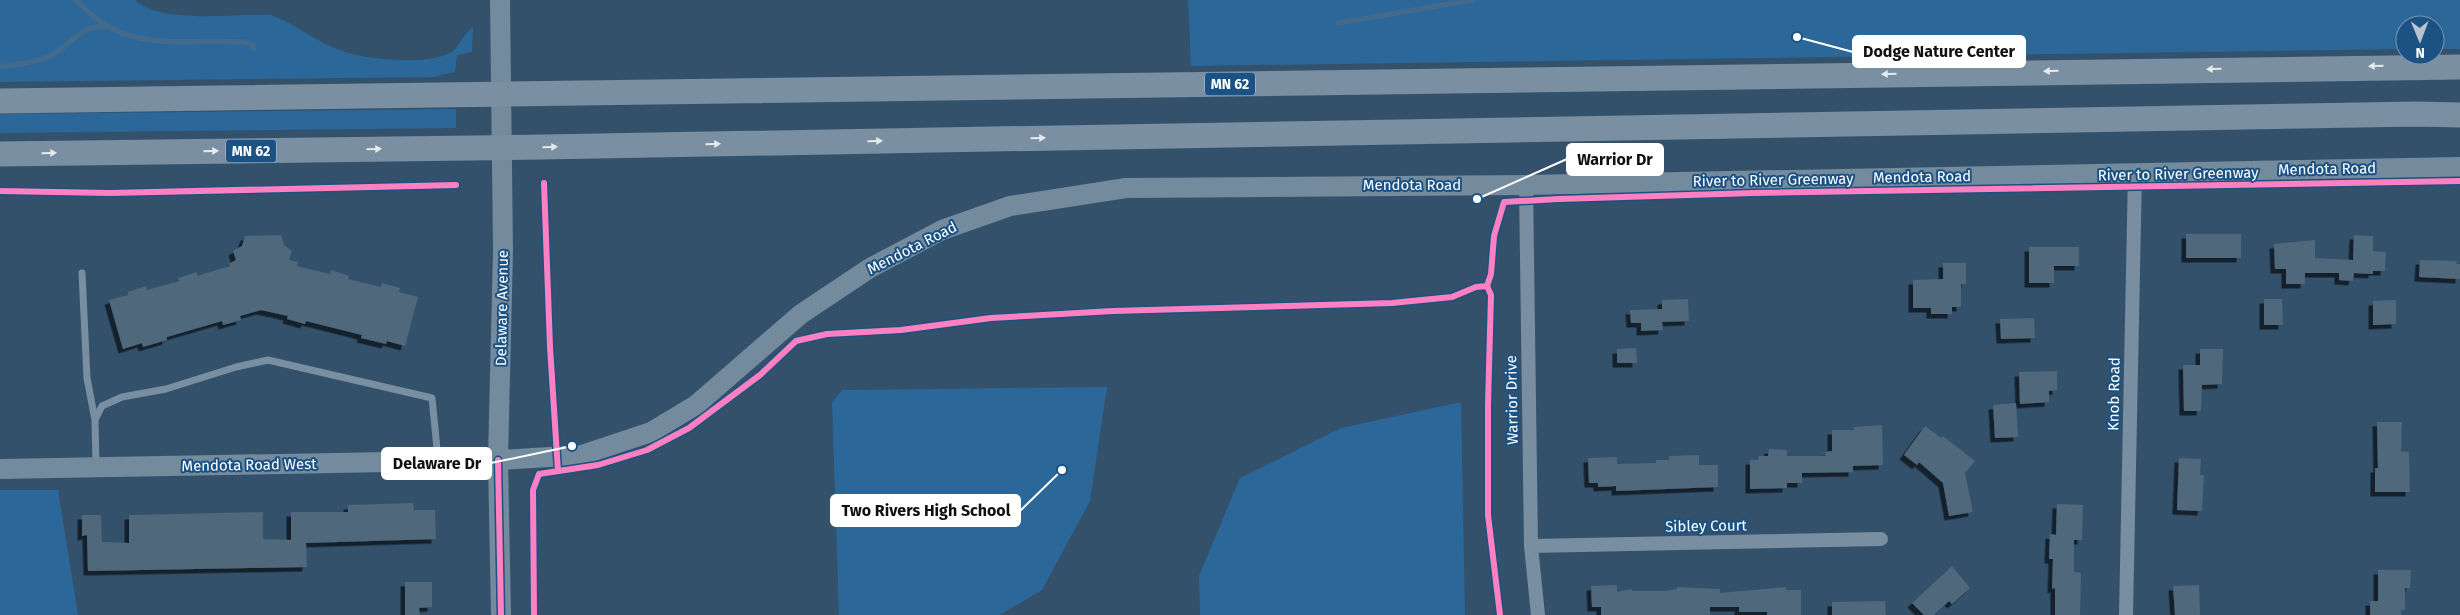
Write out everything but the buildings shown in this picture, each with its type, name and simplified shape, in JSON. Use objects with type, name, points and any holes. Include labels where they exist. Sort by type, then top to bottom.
[{"type":"highway","name":"MN 62","points":[[0,101],[2460,67]]},
{"type":"highway","name":"MN 62","points":[[0,154],[2407,114],[2460,115]]},
{"type":"street","name":"Delaware Avenue","points":[[500,0],[503,250],[498,460],[502,615]]},
{"type":"street","name":"Mendota Road","points":[[498,460],[582,455],[650,432],[696,405],[801,314],[870,268],[942,230],[1010,206],[1126,188],[1526,184],[2460,167]]},
{"type":"street","name":"Knob Road","points":[[2126,615],[2135,173]]},
{"type":"street","name":"Warrior Drive","points":[[1526,184],[1531,546],[1538,615]]},
{"type":"street","name":"Mendota Road West","points":[[0,469],[498,460]]},
{"type":"street","name":"Sibley Court","points":[[1531,546],[1881,539]]},
{"type":"lane","points":[[82,273],[87,378],[95,420],[96,468]]},
{"type":"lane","points":[[95,420],[102,406],[122,397],[166,389],[236,367],[268,360],[432,398],[438,462]]},
{"type":"shaded area","points":[[0,0],[135,0],[147,8],[163,13],[180,15],[271,15],[333,48],[366,57],[395,60],[425,59],[448,54],[455,49],[466,33],[473,27],[472,52],[457,55],[455,72],[433,77],[0,82]]},
{"type":"shaded area","points":[[1188,0],[2460,0],[2460,49],[2445,49],[2445,15],[2395,15],[2395,49],[1191,66]]},
{"type":"shaded area","points":[[456,109],[456,128],[0,133],[0,114]]},
{"type":"shaded area","points":[[1107,387],[1090,501],[1042,590],[1000,615],[839,615],[832,402],[842,390]]},
{"type":"shaded area","points":[[1461,402],[1465,615],[1200,615],[1199,576],[1240,478],[1341,428]]},
{"type":"shaded area","points":[[0,490],[58,490],[78,615],[0,615]]},
{"type":"waterway","points":[[77,0],[95,18],[114,30],[134,37],[176,42],[245,42],[253,45],[254,49]]},
{"type":"waterway","points":[[1338,23],[1473,0]]},
{"type":"waterway","points":[[0,66],[25,63],[50,56],[83,32],[96,27],[104,27]]},
{"type":"cycle path","name":"River to River Greenway","points":[[1500,615],[1488,515],[1488,404],[1491,295],[1487,286],[1491,274],[1494,236],[1504,202],[1754,193],[2460,181]]},
{"type":"cycle path","points":[[544,183],[550,347],[558,471]]},
{"type":"cycle path","points":[[0,191],[110,193],[456,185]]},
{"type":"cycle path","points":[[534,615],[533,490],[539,474],[598,465],[647,450],[689,428],[760,375],[796,341],[827,334],[901,330],[991,318],[1113,311],[1392,303],[1452,297],[1476,287],[1487,286]]},
{"type":"cycle path","points":[[498,460],[501,615]]},
{"type":"place","name":"Dodge Nature Center","points":[[1797,37]]},
{"type":"place","name":"Warrior Dr","points":[[1477,199]]},
{"type":"place","name":"Delaware Dr","points":[[572,446]]},
{"type":"place","name":"Two Rivers High School","points":[[1062,470]]}]
